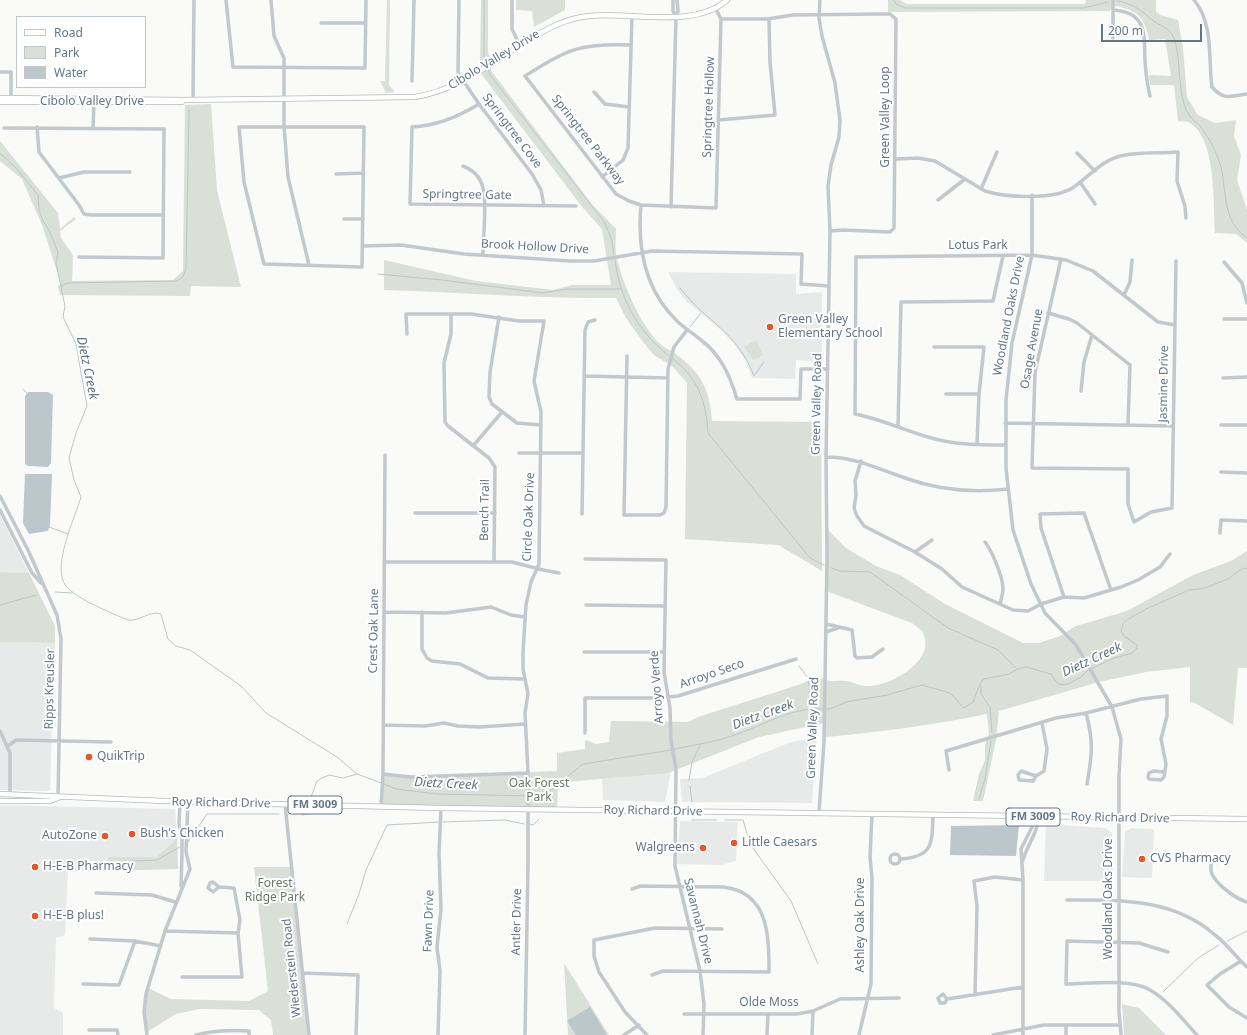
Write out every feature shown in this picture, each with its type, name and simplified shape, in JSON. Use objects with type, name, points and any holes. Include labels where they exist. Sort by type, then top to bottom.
[{"type":"main road","name":"Cibolo Valley Drive","points":[[0,98],[11,100],[184,100],[284,97],[415,97],[440,91],[462,81],[546,30],[575,18],[599,16],[698,15],[716,9],[727,0]]},
{"type":"main road","name":"Cibolo Valley Drive","points":[[0,102],[11,100]]},
{"type":"main road","name":"Roy Richard Drive","points":[[0,794],[50,796],[58,798],[180,802],[441,808],[676,812],[820,812],[933,816],[1247,819]]},
{"type":"main road","name":"Roy Richard Drive","points":[[0,801],[50,801],[58,798]]},
{"type":"street","points":[[193,99],[194,0]]},
{"type":"street","points":[[226,0],[233,67],[284,68],[365,68],[366,0]]},
{"type":"street","points":[[271,0],[274,36],[283,54],[284,126],[288,177],[310,265]]},
{"type":"street","points":[[412,80],[414,0]]},
{"type":"street","name":"Springtree Cove","points":[[459,0],[457,66],[462,81],[532,174],[541,190],[544,206]]},
{"type":"street","points":[[512,0],[512,29],[520,46]]},
{"type":"street","points":[[673,0],[673,11],[676,16]]},
{"type":"street","points":[[671,207],[676,16],[678,11],[677,0]]},
{"type":"street","name":"Green Valley Road","points":[[820,0],[819,15],[822,41],[834,83],[840,120],[839,137],[832,159],[829,178],[828,201],[830,231],[826,457],[826,632],[820,812]]},
{"type":"street","points":[[1113,0],[1113,38]]},
{"type":"street","points":[[1194,0],[1203,14],[1211,54],[1212,87],[1218,94],[1224,97],[1247,94]]},
{"type":"street","name":"Springtree Hollow","points":[[716,9],[721,19],[716,208]]},
{"type":"street","points":[[1113,10],[1125,12],[1141,25],[1146,41],[1145,63],[1150,96]]},
{"type":"street","name":"Green Valley Loop","points":[[819,15],[890,14],[896,19],[896,159],[895,222],[893,230],[830,231]]},
{"type":"street","points":[[721,19],[769,19],[819,15]]},
{"type":"street","points":[[602,177],[620,163],[626,155],[628,140],[632,16]]},
{"type":"street","points":[[718,120],[775,115],[770,62],[769,19]]},
{"type":"street","points":[[321,22],[365,23]]},
{"type":"street","name":"Springtree Parkway","points":[[631,45],[591,45],[577,48],[561,54],[525,76],[616,194],[641,205],[716,208]]},
{"type":"street","points":[[0,72],[16,72]]},
{"type":"street","points":[[11,72],[11,100]]},
{"type":"street","points":[[594,92],[605,104],[629,107]]},
{"type":"street","points":[[93,128],[94,100]]},
{"type":"street","name":"Springtree Gate","points":[[478,104],[449,119],[431,125],[412,127],[410,204],[576,206]]},
{"type":"street","points":[[284,126],[364,127],[362,267],[264,264],[244,182],[239,127],[284,126]]},
{"type":"street","points":[[37,127],[39,152],[84,214],[91,216],[163,214]]},
{"type":"street","points":[[4,128],[37,127],[164,129],[162,258],[79,257]]},
{"type":"street","points":[[981,189],[997,152]]},
{"type":"street","points":[[896,159],[927,158],[944,166],[981,189],[992,193],[1006,195],[1032,195],[1057,194],[1069,190],[1095,171],[1118,157],[1178,152],[1177,182],[1185,206],[1186,218]]},
{"type":"street","points":[[1077,153],[1095,171]]},
{"type":"street","points":[[463,166],[470,169],[481,182],[484,205],[483,254]]},
{"type":"street","points":[[59,178],[84,172],[130,172]]},
{"type":"street","points":[[336,174],[364,173]]},
{"type":"street","points":[[938,200],[965,179]]},
{"type":"street","points":[[1080,182],[1095,204]]},
{"type":"street","name":"Woodland Oaks Drive","points":[[1032,195],[1032,255],[1010,356],[1007,382],[1005,445],[1008,489],[1014,534],[1032,584],[1045,613],[1076,645],[1085,658],[1112,707],[1121,739],[1119,818],[1119,984],[1121,1035]]},
{"type":"street","points":[[641,205],[642,252],[647,273],[655,292],[670,313],[687,330],[702,340],[718,357],[730,377],[737,399],[800,399],[801,369],[828,369]]},
{"type":"street","points":[[344,219],[363,219]]},
{"type":"street","name":"Brook Hollow Drive","points":[[363,246],[401,245],[445,252],[585,261],[662,250],[802,254],[801,284],[829,286]]},
{"type":"street","name":"Lotus Park","points":[[898,427],[875,418],[855,414],[856,257],[1032,255],[1061,259],[1078,264],[1093,271],[1158,322],[1175,325]]},
{"type":"street","points":[[1003,256],[993,301],[901,302],[898,427],[930,438],[963,444],[1005,445]]},
{"type":"street","name":"Osage Avenue","points":[[1061,259],[1035,372],[1032,468],[1128,469],[1128,504],[1134,522]]},
{"type":"street","points":[[1124,295],[1130,282],[1132,260]]},
{"type":"street","name":"Jasmine Drive","points":[[1134,522],[1152,512],[1172,508],[1176,261]]},
{"type":"street","points":[[1224,262],[1242,283],[1247,303]]},
{"type":"street","points":[[1048,313],[1069,319],[1130,365],[1128,424]]},
{"type":"street","points":[[407,334],[406,314],[471,314],[499,317],[490,372],[489,391],[492,404],[519,424],[540,425]]},
{"type":"street","name":"Bench Trail","points":[[451,314],[451,334],[445,357],[444,416],[448,426],[492,461],[495,466],[494,561]]},
{"type":"street","name":"Circle Oak Drive","points":[[499,317],[519,320],[544,321],[534,381],[541,412],[539,558],[537,569],[529,590],[525,617],[523,658],[528,694],[525,724],[528,773],[527,809]]},
{"type":"street","points":[[1224,319],[1247,319]]},
{"type":"street","points":[[582,514],[585,330],[588,322],[595,320]]},
{"type":"street","points":[[627,356],[624,515],[662,514],[666,507],[668,369],[672,353],[687,330]]},
{"type":"street","points":[[1081,392],[1084,362],[1092,335]]},
{"type":"street","points":[[934,347],[984,347],[979,394],[977,445]]},
{"type":"street","points":[[584,376],[668,378]]},
{"type":"street","points":[[1223,378],[1247,377]]},
{"type":"street","points":[[946,394],[979,394]]},
{"type":"street","points":[[473,446],[502,412]]},
{"type":"street","points":[[1005,423],[1173,426]]},
{"type":"street","points":[[1221,425],[1247,425]]},
{"type":"street","points":[[519,453],[583,453]]},
{"type":"street","name":"Crest Oak Lane","points":[[381,806],[383,774],[385,455]]},
{"type":"street","points":[[826,457],[840,457],[861,461],[906,479],[938,486],[983,492],[1008,489]]},
{"type":"street","points":[[861,461],[855,481],[856,496],[854,508],[856,516],[868,530],[915,552],[942,569],[962,587],[1000,604],[1024,612],[1032,610],[1041,604],[1064,597],[1084,598],[1138,580],[1164,563],[1170,554]]},
{"type":"street","points":[[1221,472],[1247,473]]},
{"type":"street","name":"Ripps Kreusler","points":[[0,496],[30,555],[57,615],[61,632],[58,798]]},
{"type":"street","name":"Ripps Kreusler","points":[[0,510],[32,573],[42,584]]},
{"type":"street","points":[[415,513],[494,513]]},
{"type":"street","points":[[1064,597],[1041,528],[1040,514],[1084,513],[1111,590]]},
{"type":"street","points":[[1220,533],[1220,520],[1247,521]]},
{"type":"street","points":[[915,552],[932,540]]},
{"type":"street","points":[[985,542],[991,551],[1003,586],[1003,594],[1000,604]]},
{"type":"street","name":"Arroyo Verde","points":[[585,559],[666,560],[664,672],[669,698],[671,745],[674,757],[676,812]]},
{"type":"street","points":[[384,562],[512,562],[559,573]]},
{"type":"street","points":[[586,605],[665,606]]},
{"type":"street","points":[[384,612],[452,612],[491,607],[510,615],[525,617]]},
{"type":"street","points":[[422,612],[422,649],[427,658],[432,661],[460,664],[488,678],[525,679]]},
{"type":"street","points":[[826,624],[852,631],[855,656],[857,658],[872,657],[883,649]]},
{"type":"street","points":[[826,632],[839,628]]},
{"type":"street","points":[[584,652],[664,652]]},
{"type":"street","name":"Arroyo Seco","points":[[585,733],[585,698],[669,698],[796,659]]},
{"type":"street","points":[[949,770],[946,751],[1056,718],[1086,713],[1141,699],[1167,696],[1167,716],[1161,739],[1166,764],[1165,772],[1164,777],[1161,780],[1150,780],[1148,777],[1149,773],[1153,771],[1165,772]]},
{"type":"street","points":[[1086,713],[1093,743],[1092,759],[1087,784]]},
{"type":"street","points":[[383,726],[425,726],[444,723],[458,726],[479,727],[525,724]]},
{"type":"street","points":[[1036,776],[1021,771],[1018,775],[1019,780],[1034,781],[1036,776],[1044,771],[1047,749],[1042,723]]},
{"type":"street","points":[[0,732],[8,746],[11,770],[10,794]]},
{"type":"street","points":[[8,746],[16,740],[111,742]]},
{"type":"street","points":[[383,774],[411,777],[528,773]]},
{"type":"street","points":[[147,1035],[144,1012],[146,994],[175,902],[190,869],[184,852],[179,824],[180,802]]},
{"type":"street","points":[[181,887],[188,802]]},
{"type":"street","name":"Wiederstein Road","points":[[285,804],[308,1035]]},
{"type":"street","name":"Fawn Drive","points":[[438,1035],[440,971],[437,947],[441,910],[441,808]]},
{"type":"street","name":"Antler Drive","points":[[525,1035],[528,916],[527,809]]},
{"type":"street","name":"Savannah Drive","points":[[676,812],[675,866],[700,971],[704,1014],[703,1035]]},
{"type":"street","name":"Ashley Oak Drive","points":[[859,1035],[861,1020],[871,984],[872,878],[870,857],[872,814]]},
{"type":"street","points":[[900,859],[922,854],[927,851],[930,842],[933,816]]},
{"type":"street","points":[[1023,1035],[1023,880],[1021,849],[1032,827],[1030,817]]},
{"type":"street","points":[[1022,861],[1035,835],[1039,817]]},
{"type":"street","points":[[1026,839],[1031,843]]},
{"type":"street","points":[[1179,858],[1212,858],[1211,871],[1216,880],[1237,898],[1247,902]]},
{"type":"street","points":[[976,995],[977,906],[974,881],[995,877],[1023,880]]},
{"type":"street","points":[[632,889],[641,886],[723,886],[734,888],[757,904],[763,915],[767,928],[769,972],[663,971],[652,975]]},
{"type":"street","points":[[182,977],[242,977],[238,933],[240,920],[234,888],[219,887]]},
{"type":"street","points":[[96,893],[152,895],[175,902]]},
{"type":"street","points":[[1067,900],[1119,900],[1155,904],[1182,913],[1216,935],[1247,968]]},
{"type":"street","points":[[647,1035],[625,1012],[599,972],[594,956],[594,940],[641,930],[722,930]]},
{"type":"street","points":[[165,931],[238,933]]},
{"type":"street","points":[[90,939],[134,941],[161,946]]},
{"type":"street","points":[[83,984],[119,985],[134,941]]},
{"type":"street","points":[[1168,952],[1139,943],[1067,942],[1066,984],[1136,985],[1151,990],[1197,1035]]},
{"type":"street","points":[[1241,961],[1220,974],[1207,985],[1229,1007],[1247,1018]]},
{"type":"street","points":[[302,973],[358,975],[356,1035]]},
{"type":"street","points":[[948,999],[1023,987]]},
{"type":"street","name":"Olde Moss","points":[[684,1014],[797,1014],[813,1011],[840,999],[868,997],[899,998]]},
{"type":"street","points":[[812,1035],[813,1011]]},
{"type":"street","points":[[767,1035],[768,1014]]},
{"type":"street","points":[[624,1035],[639,1025]]},
{"type":"street","points":[[993,1035],[1045,1025],[1120,1025]]},
{"type":"street","points":[[1066,1025],[1066,1035]]},
{"type":"street","points":[[89,1030],[117,1030],[118,1035]]},
{"type":"street","points":[[196,1035],[212,1032],[249,1033]]},
{"type":"shaded area","name":"Green Valley Elementary School","points":[[668,272],[796,274],[796,294],[822,292],[822,362],[796,360],[795,379],[752,378],[745,360],[735,345],[721,330],[686,301],[677,289]]},
{"type":"shaded area","points":[[0,515],[29,573],[0,572]]},
{"type":"shaded area","points":[[0,642],[55,643],[50,791],[0,790]]},
{"type":"shaded area","points":[[817,738],[812,803],[682,802],[680,779],[702,778],[791,742]]},
{"type":"shaded area","points":[[671,771],[665,802],[603,800],[602,779]]},
{"type":"shaded area","points":[[0,805],[175,809],[177,834],[175,842],[156,857],[109,857],[102,871],[68,871],[65,935],[56,938],[54,1008],[63,1013],[63,1035],[0,1035]]},
{"type":"shaded area","points":[[680,821],[738,822],[736,861],[721,865],[677,864]]},
{"type":"shaded area","points":[[1046,824],[1106,828],[1112,833],[1113,881],[1044,881]]},
{"type":"shaded area","points":[[1131,828],[1154,829],[1152,878],[1122,877],[1125,832]]},
{"type":"green space","points":[[387,0],[390,0],[389,85],[395,92],[386,93],[380,81],[385,81]]},
{"type":"green space","points":[[481,0],[488,0],[488,53],[490,57],[480,63]]},
{"type":"green space","points":[[516,0],[565,0],[565,10],[534,27],[532,11],[516,10]]},
{"type":"green space","points":[[888,0],[900,0],[906,4],[1085,4],[1086,0],[1156,0],[1156,11],[1160,15],[1178,20],[1183,48],[1187,97],[1198,115],[1215,123],[1236,120],[1234,136],[1241,155],[1237,180],[1247,210],[1247,243],[1236,234],[1215,233],[1212,174],[1205,143],[1199,131],[1190,123],[1178,121],[1174,85],[1150,85],[1149,75],[1171,76],[1165,39],[1149,40],[1143,20],[1135,13],[1116,6],[1109,11],[888,12]]},
{"type":"green space","points":[[489,65],[492,72],[591,203],[616,229],[616,254],[622,276],[632,302],[645,326],[653,336],[662,345],[685,361],[698,375],[703,383],[709,400],[712,421],[821,422],[822,571],[778,545],[685,539],[687,383],[672,366],[654,355],[643,342],[626,318],[616,298],[384,290],[384,260],[476,281],[553,290],[572,285],[611,285],[602,229],[583,208],[479,71]]},
{"type":"green space","points":[[211,104],[217,190],[241,287],[191,286],[190,296],[60,295],[58,286],[61,284],[42,225],[22,179],[0,161],[0,141],[58,213],[60,229],[74,217],[76,219],[60,231],[61,238],[73,255],[72,281],[173,280],[183,271],[185,105]]},
{"type":"green space","points":[[756,340],[763,355],[753,360],[744,347]]},
{"type":"green space","name":"Oak Forest Park","points":[[827,529],[846,548],[878,567],[900,575],[945,604],[1023,643],[1039,643],[1060,636],[1076,626],[1127,611],[1193,575],[1231,561],[1247,551],[1247,668],[1238,668],[1233,725],[1195,703],[1190,702],[1190,667],[1146,672],[1099,682],[999,711],[996,740],[983,801],[973,801],[979,774],[985,760],[985,745],[989,734],[987,714],[907,728],[826,737],[824,723],[759,737],[668,773],[566,782],[558,785],[557,809],[381,806],[383,774],[411,777],[557,771],[557,753],[585,749],[585,741],[587,740],[595,744],[609,742],[611,721],[688,722],[698,717],[810,680],[821,678],[830,681],[847,681],[865,686],[886,682],[898,677],[918,662],[924,652],[925,642],[922,631],[912,623],[826,591]]},
{"type":"green space","points":[[0,572],[29,573],[55,626],[55,643],[0,642]]},
{"type":"green space","points":[[177,834],[178,869],[102,871],[109,857],[156,857],[174,842]]},
{"type":"green space","name":"Forest Ridge Park","points":[[254,867],[292,867],[309,1035],[273,1035],[271,1020],[259,1010],[200,1009],[176,1014],[147,1032],[144,1012],[148,988],[171,999],[249,1001],[268,991]]},
{"type":"green space","points":[[564,963],[609,1035],[568,1035]]},
{"type":"green space","points":[[1122,1004],[1139,1008],[1166,1035],[1124,1035]]},
{"type":"water","points":[[28,392],[48,392],[53,395],[51,463],[48,467],[28,466],[25,464],[25,396]]},
{"type":"water","points":[[25,474],[52,474],[50,525],[48,531],[29,534],[23,523]]},
{"type":"water","points":[[1019,825],[1016,856],[950,855],[951,826]]},
{"type":"water","points":[[590,1007],[607,1035],[576,1035],[567,1021]]},
{"type":"waterway","points":[[484,0],[484,56],[486,63]]},
{"type":"waterway","points":[[894,0],[896,4],[905,8],[1084,8],[1108,2]]},
{"type":"waterway","points":[[1117,1],[1127,3],[1143,12],[1171,33],[1175,40],[1180,84],[1185,106],[1190,117],[1207,135],[1215,151],[1221,167],[1229,215],[1239,231],[1247,238]]},
{"type":"waterway","points":[[488,69],[490,75],[605,223],[612,241],[614,254]]},
{"type":"waterway","points":[[61,286],[67,283],[177,281],[183,277],[186,269],[189,110]]},
{"type":"waterway","name":"Dietz Creek","points":[[0,153],[16,168],[38,195],[39,210],[58,252],[56,263],[65,306],[63,317],[76,344],[87,406],[76,433],[69,458],[74,480],[81,497],[63,555],[61,567],[62,578],[66,586],[77,596],[128,620],[157,613],[161,614],[168,639],[176,646],[190,650],[241,686],[266,713],[337,757],[357,774],[381,783]]},
{"type":"waterway","points":[[615,260],[621,288],[632,313],[647,335],[668,355]]},
{"type":"waterway","points":[[378,274],[442,280],[543,293],[567,289],[621,289]]},
{"type":"waterway","points":[[680,288],[690,300],[721,328],[739,348],[754,376],[764,362]]},
{"type":"waterway","points":[[690,327],[701,313]]},
{"type":"waterway","points":[[673,359],[689,375],[700,392],[705,411],[708,433],[810,558],[824,565]]},
{"type":"waterway","points":[[23,389],[28,394]]},
{"type":"waterway","points":[[49,527],[68,534]]},
{"type":"waterway","points":[[832,568],[840,571],[870,572],[948,628],[998,650],[1016,668]]},
{"type":"waterway","name":"Dietz Creek","points":[[1091,669],[1114,658],[1132,653],[1137,648],[1137,645],[1125,637],[1121,632],[1123,624],[1127,620],[1146,609],[1189,590],[1205,588],[1228,579],[1243,568],[1247,569]]},
{"type":"waterway","points":[[55,592],[72,593]]},
{"type":"waterway","points":[[0,605],[36,595]]},
{"type":"waterway","points":[[799,666],[808,678],[812,708]]},
{"type":"waterway","name":"Dietz Creek","points":[[826,709],[830,709],[846,702],[887,695],[922,685],[950,693],[964,708],[973,702],[981,682],[984,679],[1009,674],[1017,669],[1026,667],[1051,674],[1057,683],[1062,685],[1068,684],[1081,677],[1088,670]]},
{"type":"waterway","points":[[981,686],[981,694],[990,707],[992,733]]},
{"type":"waterway","name":"Dietz Creek","points":[[674,749],[727,737],[800,711],[823,709]]},
{"type":"waterway","points":[[979,799],[985,779],[991,741]]},
{"type":"waterway","points":[[689,780],[692,762],[701,743]]},
{"type":"waterway","name":"Dietz Creek","points":[[384,784],[396,789],[437,794],[534,796],[547,793],[583,764],[671,750]]},
{"type":"waterway","points":[[311,797],[317,781],[322,778],[329,775],[343,778],[357,774]]},
{"type":"waterway","points":[[690,786],[692,802]]},
{"type":"waterway","points":[[545,802],[547,793]]},
{"type":"waterway","points":[[188,842],[207,814],[279,814]]},
{"type":"waterway","points":[[302,815],[309,814]]},
{"type":"waterway","points":[[530,824],[533,825],[539,819]]},
{"type":"waterway","points":[[443,822],[505,820],[524,824]]},
{"type":"waterway","points":[[692,820],[716,820]]},
{"type":"waterway","points":[[725,820],[743,820],[750,844],[791,901],[818,964]]},
{"type":"waterway","points":[[347,924],[359,894],[366,870],[387,825],[440,822]]},
{"type":"waterway","points":[[132,861],[157,860],[180,847]]},
{"type":"waterway","points":[[1227,941],[1247,931]]},
{"type":"waterway","points":[[1163,992],[1198,958],[1219,945]]},
{"type":"place","name":"Green Valley Elementary School","points":[[770,327]]},
{"type":"place","name":"QuikTrip","points":[[89,757]]},
{"type":"place","name":"Bush's Chicken","points":[[132,834]]},
{"type":"place","name":"AutoZone","points":[[105,836]]},
{"type":"place","name":"Little Caesars","points":[[734,843]]},
{"type":"place","name":"Walgreens","points":[[703,848]]},
{"type":"place","name":"CVS Pharmacy","points":[[1142,859]]},
{"type":"place","name":"H-E-B Pharmacy","points":[[35,867]]},
{"type":"place","name":"H-E-B plus!","points":[[35,916]]}]
